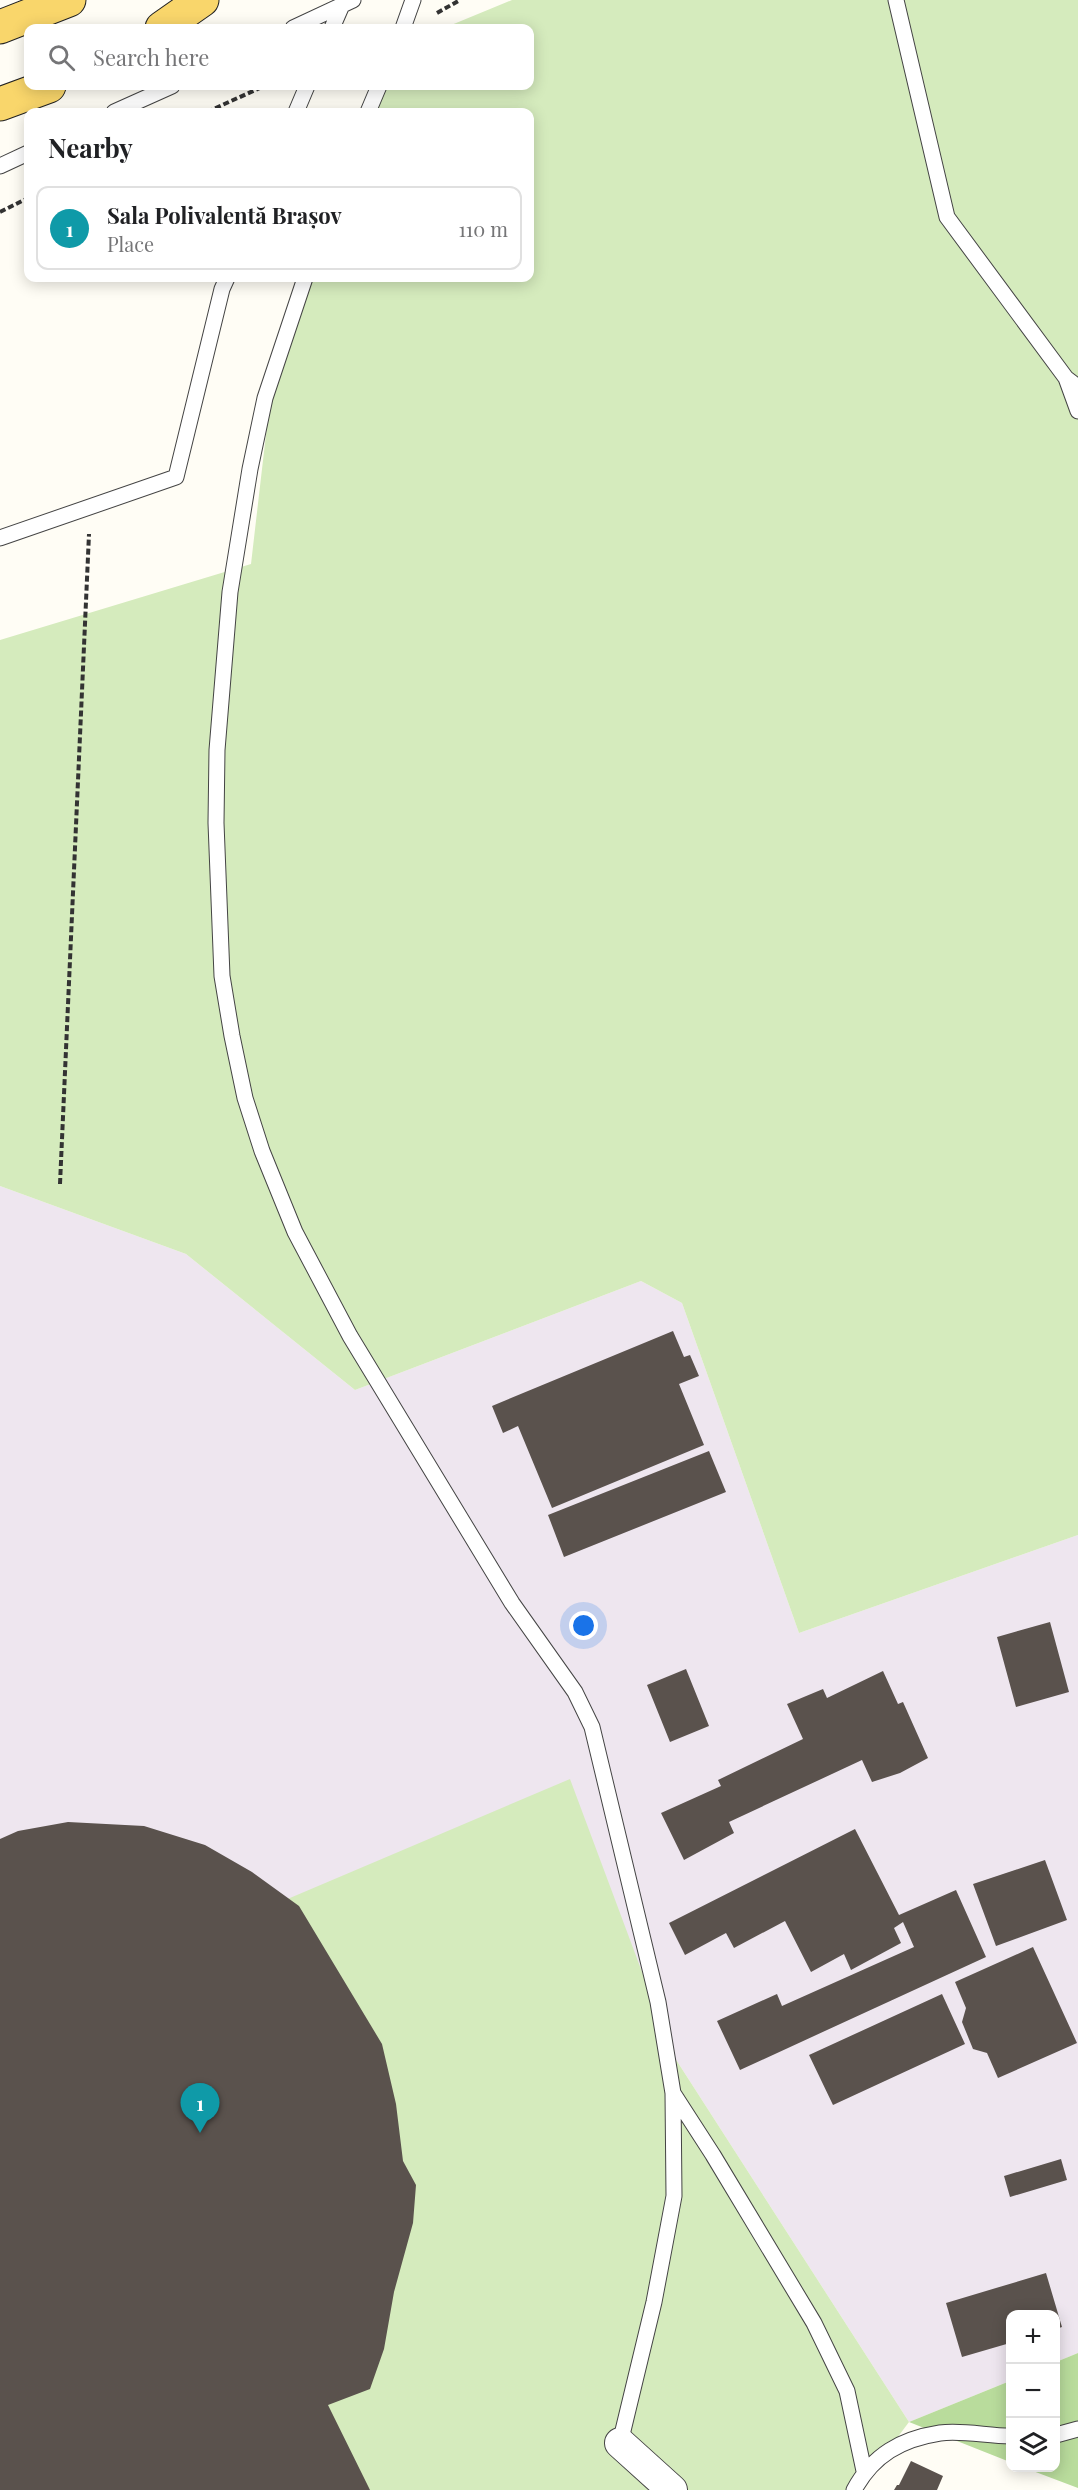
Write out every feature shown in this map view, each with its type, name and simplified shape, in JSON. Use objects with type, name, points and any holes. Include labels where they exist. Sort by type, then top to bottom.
[{"type":"main road","points":[[0,27],[69,0]]},
{"type":"main road","points":[[168,24],[202,0]]},
{"type":"main road","points":[[0,104],[38,90]]},
{"type":"street","points":[[620,2443],[672,2490]]},
{"type":"lane","points":[[404,24],[413,0]]},
{"type":"lane","points":[[896,0],[947,217],[1072,383],[1078,411]]},
{"type":"lane","points":[[302,24],[347,3]]},
{"type":"lane","points":[[334,24],[347,3]]},
{"type":"lane","points":[[123,108],[163,90]]},
{"type":"lane","points":[[298,108],[305,90]]},
{"type":"lane","points":[[370,108],[378,90]]},
{"type":"lane","points":[[0,166],[24,155]]},
{"type":"lane","points":[[0,538],[176,477],[225,282]]},
{"type":"lane","points":[[304,282],[265,398],[250,469],[230,592],[217,750],[216,823],[222,976],[245,1098],[262,1150],[295,1232],[350,1336],[512,1603],[575,1692],[592,1727],[658,2002],[674,2093],[674,2196],[654,2302],[620,2443]]},
{"type":"lane","points":[[674,2093],[714,2155],[814,2323],[847,2391],[864,2471]]},
{"type":"lane","points":[[1060,2434],[1078,2429]]},
{"type":"lane","points":[[854,2490],[864,2471],[897,2444],[941,2433],[1006,2436]]},
{"type":"path","points":[[216,108],[255,90]]},
{"type":"path","points":[[0,212],[24,200]]},
{"type":"path","points":[[60,1184],[91,507]]},
{"type":"shaded area","points":[[0,1186],[186,1254],[355,1390],[641,1281],[682,1303],[799,1633],[1078,1535],[1078,2353],[1060,2360],[1060,2310],[1006,2310],[1006,2383],[909,2422],[673,2055],[38,2005],[0,1921]]},
{"type":"green space","points":[[512,0],[1078,0],[1078,1535],[799,1633],[682,1303],[641,1281],[355,1390],[186,1254],[0,1186],[0,640],[251,564],[270,400],[312,282],[534,282],[534,108],[371,108],[378,90],[534,90],[534,24],[454,24]]},
{"type":"green space","points":[[570,1779],[673,2055],[909,2422],[858,2490],[0,2490],[0,1921],[38,2005]]},
{"type":"green space","points":[[1078,2353],[1078,2488],[1036,2472],[1060,2472],[1060,2360]]},
{"type":"green space","points":[[1006,2383],[1006,2460],[909,2422]]},
{"type":"building","points":[[673,1331],[684,1357],[690,1355],[699,1376],[679,1384],[704,1445],[552,1508],[518,1426],[503,1433],[492,1406]]},
{"type":"building","points":[[709,1451],[726,1492],[564,1557],[548,1515]]},
{"type":"building","points":[[1050,1622],[1069,1692],[1016,1707],[997,1637]]},
{"type":"building","points":[[686,1669],[709,1726],[670,1742],[647,1685]]},
{"type":"building","points":[[883,1671],[898,1704],[903,1702],[928,1758],[900,1773],[872,1782],[862,1760],[729,1822],[734,1833],[684,1860],[661,1813],[721,1786],[718,1780],[803,1739],[787,1704],[823,1689],[827,1698]]},
{"type":"building","points":[[68,1822],[144,1826],[205,1845],[252,1872],[299,1906],[382,2044],[396,2104],[403,2161],[416,2185],[413,2223],[394,2292],[384,2349],[370,2389],[328,2405],[370,2490],[0,2490],[0,1839],[18,1831]]},
{"type":"building","points":[[855,1829],[899,1915],[956,1890],[986,1957],[740,2070],[717,2021],[777,1994],[782,2006],[914,1947],[903,1922],[894,1928],[901,1943],[851,1970],[844,1954],[811,1972],[785,1921],[734,1948],[726,1933],[685,1955],[669,1923]]},
{"type":"building","points":[[1045,1860],[1067,1920],[996,1946],[973,1884]]},
{"type":"building","points":[[1033,1947],[1077,2043],[998,2078],[987,2053],[973,2049],[962,2022],[966,2008],[955,1982]]},
{"type":"building","points":[[942,1994],[965,2044],[833,2105],[809,2055]]},
{"type":"building","points":[[1061,2159],[1067,2180],[1010,2197],[1004,2176]]},
{"type":"building","points":[[1046,2273],[1057,2310],[1006,2310],[1006,2344],[962,2357],[946,2303]]},
{"type":"building","points":[[911,2461],[943,2476],[937,2490],[894,2490]]},
{"type":"place","name":"Sala Polivalentă Brașov","points":[[200,2133]]}]
